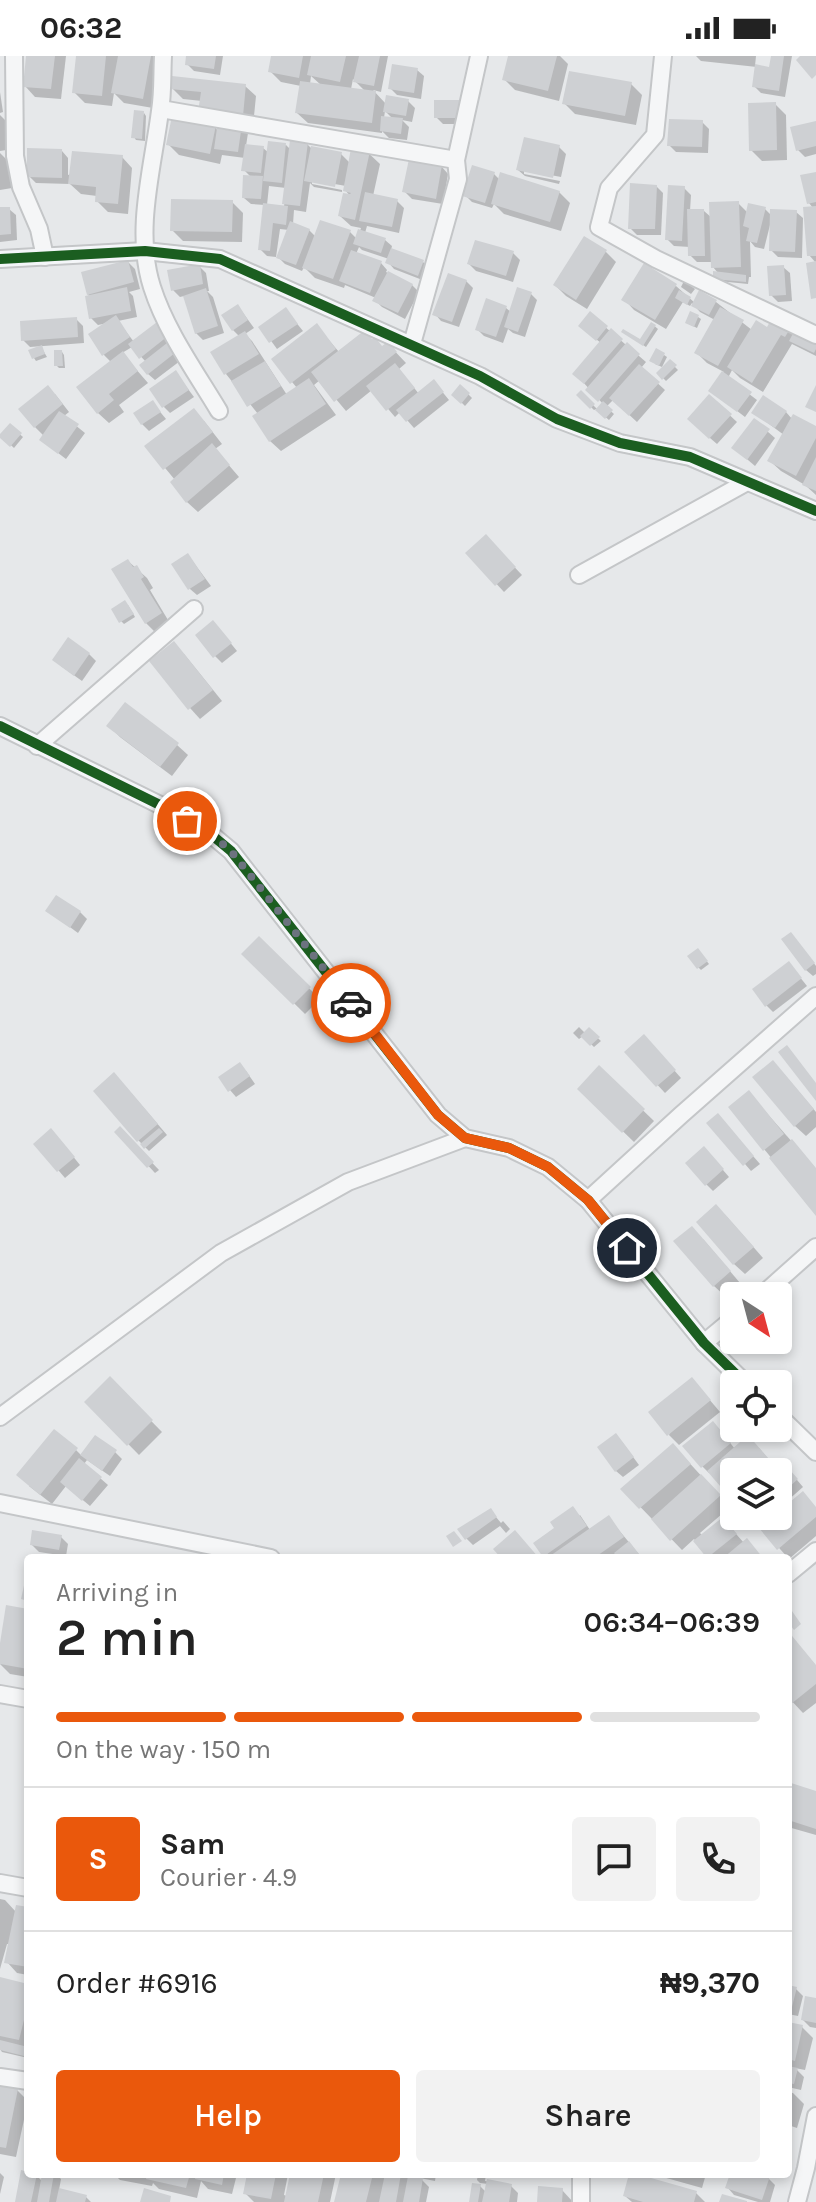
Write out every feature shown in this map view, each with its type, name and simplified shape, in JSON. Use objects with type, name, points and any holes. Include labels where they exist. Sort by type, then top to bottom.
[{"type":"street","points":[[14,56],[15,156],[21,187],[39,229],[45,257]]},
{"type":"street","points":[[163,56],[161,109],[146,189],[145,251],[150,283],[162,316],[219,411]]},
{"type":"street","points":[[412,344],[458,179],[456,160],[479,56]]},
{"type":"street","points":[[663,56],[655,135],[609,188],[599,227],[669,266],[816,335]]},
{"type":"street","points":[[161,109],[456,160]]},
{"type":"street","points":[[0,259],[145,251],[220,259],[480,376],[557,419],[620,443],[690,457],[816,511]]},
{"type":"street","points":[[579,575],[747,482]]},
{"type":"street","points":[[37,746],[194,609]]},
{"type":"street","points":[[0,726],[164,807],[207,831],[231,851],[438,1115],[465,1138],[509,1148],[548,1167],[588,1200],[704,1343],[732,1370]]},
{"type":"street","points":[[588,1200],[816,996]]},
{"type":"street","points":[[0,1417],[221,1253],[348,1182],[465,1138]]},
{"type":"street","points":[[777,1282],[816,1247]]},
{"type":"street","points":[[704,1343],[720,1330]]},
{"type":"street","points":[[792,1429],[816,1452]]},
{"type":"street","points":[[0,1503],[251,1554]]},
{"type":"street","points":[[792,1571],[816,1551]]},
{"type":"street","points":[[0,1694],[24,1698]]},
{"type":"street","points":[[0,1883],[24,1887]]},
{"type":"street","points":[[0,2077],[24,2080]]},
{"type":"street","points":[[797,2202],[816,2116]]},
{"type":"street","points":[[581,2178],[584,2201]]},
{"type":"building","points":[[26,56],[55,56],[51,89],[23,87]]},
{"type":"building","points":[[76,56],[106,56],[102,96],[72,93]]},
{"type":"building","points":[[118,56],[151,56],[143,99],[111,93]]},
{"type":"building","points":[[186,56],[216,56],[214,69],[185,65]]},
{"type":"building","points":[[271,56],[303,56],[299,78],[268,72]]},
{"type":"building","points":[[311,56],[346,56],[340,82],[307,75]]},
{"type":"building","points":[[359,56],[380,56],[374,86],[353,82]]},
{"type":"building","points":[[508,56],[557,56],[548,91],[502,80]]},
{"type":"building","points":[[771,56],[784,56],[779,91],[752,87],[755,64],[769,67]]},
{"type":"building","points":[[800,56],[816,56],[816,75],[812,79],[796,60]]},
{"type":"building","points":[[392,64],[418,68],[414,93],[388,89]]},
{"type":"building","points":[[569,71],[632,82],[625,116],[562,104]]},
{"type":"building","points":[[172,76],[246,84],[243,116],[198,112],[201,92],[170,89]]},
{"type":"building","points":[[300,81],[376,91],[372,123],[295,113]]},
{"type":"building","points":[[386,95],[409,99],[406,116],[383,112]]},
{"type":"building","points":[[434,100],[459,100],[459,118],[434,118]]},
{"type":"building","points":[[776,102],[777,150],[749,151],[748,103]]},
{"type":"building","points":[[134,110],[144,111],[142,139],[131,138]]},
{"type":"building","points":[[172,116],[216,125],[210,154],[166,145]]},
{"type":"building","points":[[381,116],[403,118],[401,134],[380,131]]},
{"type":"building","points":[[669,119],[703,120],[702,147],[667,146]]},
{"type":"building","points":[[218,121],[242,124],[238,152],[214,149]]},
{"type":"building","points":[[816,121],[816,146],[796,151],[790,127]]},
{"type":"building","points":[[524,137],[560,145],[553,178],[516,170]]},
{"type":"building","points":[[290,140],[308,142],[300,206],[282,204]]},
{"type":"building","points":[[268,141],[286,143],[282,183],[263,181]]},
{"type":"building","points":[[352,143],[370,151],[355,220],[338,216],[343,193],[351,193],[343,191]]},
{"type":"building","points":[[245,144],[264,146],[261,173],[241,171]]},
{"type":"building","points":[[311,146],[342,152],[335,187],[304,181]]},
{"type":"building","points":[[27,148],[62,149],[62,178],[27,177]]},
{"type":"building","points":[[72,151],[123,155],[118,204],[95,202],[96,187],[68,184]]},
{"type":"building","points":[[409,159],[442,165],[436,199],[402,192]]},
{"type":"building","points":[[472,165],[495,172],[485,203],[462,196]]},
{"type":"building","points":[[500,172],[560,191],[550,222],[491,204]]},
{"type":"building","points":[[816,172],[816,202],[807,204],[800,175]]},
{"type":"building","points":[[243,175],[263,176],[261,199],[242,198]]},
{"type":"building","points":[[630,183],[657,185],[655,229],[628,229]]},
{"type":"building","points":[[668,185],[685,186],[682,241],[665,240]]},
{"type":"building","points":[[365,192],[398,199],[392,227],[359,221]]},
{"type":"building","points":[[171,199],[233,200],[232,232],[170,231]]},
{"type":"building","points":[[739,201],[741,267],[711,268],[709,202]]},
{"type":"building","points":[[263,203],[288,206],[286,225],[273,223],[270,251],[258,250]]},
{"type":"building","points":[[748,203],[766,207],[757,243],[746,241],[749,228],[743,226]]},
{"type":"building","points":[[816,206],[816,256],[807,256],[803,207]]},
{"type":"building","points":[[0,207],[10,207],[11,234],[0,235]]},
{"type":"building","points":[[687,209],[704,209],[705,256],[688,256]]},
{"type":"building","points":[[770,209],[797,210],[795,252],[769,251]]},
{"type":"building","points":[[320,220],[351,230],[333,279],[302,268]]},
{"type":"building","points":[[290,221],[310,229],[296,265],[276,258]]},
{"type":"building","points":[[358,229],[386,238],[381,253],[353,244]]},
{"type":"building","points":[[584,236],[607,250],[576,300],[553,285]]},
{"type":"building","points":[[475,240],[514,251],[506,276],[467,264]]},
{"type":"building","points":[[391,248],[424,260],[418,276],[385,263]]},
{"type":"building","points":[[351,250],[382,261],[370,293],[339,281]]},
{"type":"building","points":[[128,260],[134,282],[87,295],[81,272]]},
{"type":"building","points":[[816,261],[816,298],[811,299],[806,263]]},
{"type":"building","points":[[644,263],[677,284],[655,320],[621,300]]},
{"type":"building","points":[[200,264],[203,284],[171,291],[167,270]]},
{"type":"building","points":[[784,265],[786,295],[769,296],[767,266]]},
{"type":"building","points":[[388,271],[413,284],[398,313],[372,301]]},
{"type":"building","points":[[713,271],[746,275],[746,282],[713,279]]},
{"type":"building","points":[[448,273],[467,280],[452,322],[432,315]]},
{"type":"building","points":[[127,287],[131,311],[89,319],[85,296]]},
{"type":"building","points":[[517,287],[532,292],[518,332],[504,327]]},
{"type":"building","points":[[206,288],[218,326],[195,334],[183,296]]},
{"type":"building","points":[[679,290],[691,297],[687,305],[675,298]]},
{"type":"building","points":[[699,290],[717,300],[709,315],[691,306]]},
{"type":"building","points":[[486,298],[507,306],[496,337],[475,330]]},
{"type":"building","points":[[238,304],[248,320],[232,331],[221,315]]},
{"type":"building","points":[[286,307],[298,324],[269,343],[258,327]]},
{"type":"building","points":[[720,307],[744,320],[718,366],[694,353]]},
{"type":"building","points":[[590,311],[608,326],[596,341],[578,326]]},
{"type":"building","points":[[690,311],[699,315],[694,327],[685,323]]},
{"type":"building","points":[[116,315],[130,337],[102,356],[88,334]]},
{"type":"building","points":[[77,317],[78,337],[21,341],[20,321]]},
{"type":"building","points":[[772,318],[790,329],[785,337],[781,335],[752,383],[727,367],[756,320],[767,327]]},
{"type":"building","points":[[157,322],[168,336],[139,359],[128,344]]},
{"type":"building","points":[[651,322],[656,325],[643,346],[621,332],[623,329],[640,339]]},
{"type":"building","points":[[317,323],[336,349],[290,384],[271,359]]},
{"type":"building","points":[[611,328],[623,339],[584,384],[572,374]]},
{"type":"building","points":[[796,328],[816,339],[814,353],[789,341]]},
{"type":"building","points":[[365,330],[382,346],[389,341],[397,352],[334,402],[311,372]]},
{"type":"building","points":[[245,331],[259,354],[224,375],[210,352]]},
{"type":"building","points":[[627,342],[640,354],[598,402],[585,390]]},
{"type":"building","points":[[167,343],[175,353],[147,375],[139,365]]},
{"type":"building","points":[[42,345],[45,354],[32,359],[28,350]]},
{"type":"building","points":[[656,348],[665,353],[659,366],[649,361]]},
{"type":"building","points":[[54,350],[62,350],[63,366],[54,366]]},
{"type":"building","points":[[123,351],[138,371],[109,394],[114,400],[97,414],[76,387]]},
{"type":"building","points":[[670,359],[677,365],[662,380],[656,373]]},
{"type":"building","points":[[265,361],[281,386],[247,407],[231,381]]},
{"type":"building","points":[[395,363],[415,388],[386,411],[366,386]]},
{"type":"building","points":[[639,364],[660,382],[629,416],[609,398]]},
{"type":"building","points":[[176,370],[189,390],[162,408],[149,389]]},
{"type":"building","points":[[722,371],[752,392],[737,412],[708,391]]},
{"type":"building","points":[[309,378],[326,404],[269,442],[252,416]]},
{"type":"building","points":[[434,379],[444,392],[406,422],[396,410]]},
{"type":"building","points":[[460,384],[470,393],[461,404],[451,395]]},
{"type":"building","points":[[48,385],[63,404],[34,428],[18,409]]},
{"type":"building","points":[[816,385],[816,412],[805,407]]},
{"type":"building","points":[[581,390],[595,404],[590,409],[576,395]]},
{"type":"building","points":[[709,394],[732,414],[709,439],[687,419]]},
{"type":"building","points":[[763,395],[787,411],[775,428],[751,413]]},
{"type":"building","points":[[153,400],[161,412],[141,425],[133,413]]},
{"type":"building","points":[[603,401],[613,410],[605,419],[595,410]]},
{"type":"building","points":[[194,408],[213,432],[163,470],[144,446]]},
{"type":"building","points":[[59,411],[79,424],[58,454],[39,440]]},
{"type":"building","points":[[793,414],[816,426],[816,438],[796,476],[767,461]]},
{"type":"building","points":[[754,418],[770,429],[747,460],[731,448]]},
{"type":"building","points":[[10,423],[22,433],[10,447],[0,438],[0,434]]},
{"type":"building","points":[[212,443],[230,465],[186,503],[170,482]]},
{"type":"building","points":[[816,457],[816,491],[802,485]]},
{"type":"building","points":[[486,534],[516,567],[495,586],[465,553]]},
{"type":"building","points":[[188,553],[205,579],[188,590],[171,564]]},
{"type":"building","points":[[128,559],[133,567],[137,565],[144,577],[141,579],[162,613],[145,624],[111,569]]},
{"type":"building","points":[[125,600],[134,614],[119,623],[111,609]]},
{"type":"building","points":[[213,620],[232,643],[213,658],[195,635]]},
{"type":"building","points":[[68,637],[90,653],[74,676],[52,660]]},
{"type":"building","points":[[174,641],[213,690],[188,710],[149,661]]},
{"type":"building","points":[[125,702],[179,743],[160,767],[106,726]]},
{"type":"building","points":[[56,895],[81,911],[70,928],[45,911]]},
{"type":"building","points":[[791,932],[815,963],[805,971],[781,939]]},
{"type":"building","points":[[259,936],[311,987],[293,1005],[241,954]]},
{"type":"building","points":[[698,948],[708,961],[697,969],[687,956]]},
{"type":"building","points":[[789,961],[802,978],[765,1007],[752,989]]},
{"type":"building","points":[[589,1027],[600,1037],[590,1046],[580,1036]]},
{"type":"building","points":[[644,1034],[676,1070],[656,1087],[624,1052]]},
{"type":"building","points":[[787,1045],[816,1083],[816,1101],[778,1052]]},
{"type":"building","points":[[773,1060],[814,1109],[794,1127],[752,1077]]},
{"type":"building","points":[[240,1062],[250,1076],[228,1092],[218,1077]]},
{"type":"building","points":[[599,1065],[645,1109],[622,1133],[577,1089]]},
{"type":"building","points":[[114,1072],[158,1124],[137,1142],[93,1091]]},
{"type":"building","points":[[749,1090],[784,1134],[763,1151],[728,1107]]},
{"type":"building","points":[[718,1113],[754,1156],[743,1166],[706,1123]]},
{"type":"building","points":[[120,1126],[154,1162],[147,1168],[114,1132]]},
{"type":"building","points":[[51,1128],[75,1157],[57,1172],[33,1144]]},
{"type":"building","points":[[159,1128],[163,1132],[144,1149],[140,1144]]},
{"type":"building","points":[[792,1139],[816,1168],[816,1216],[769,1158]]},
{"type":"building","points":[[704,1146],[724,1169],[705,1186],[685,1163]]},
{"type":"building","points":[[716,1204],[754,1247],[733,1265],[696,1222]]},
{"type":"building","points":[[692,1226],[731,1271],[713,1287],[673,1241]]},
{"type":"building","points":[[110,1376],[153,1420],[127,1446],[84,1402]]},
{"type":"building","points":[[692,1377],[711,1400],[667,1436],[648,1412]]},
{"type":"building","points":[[713,1421],[720,1430],[720,1442],[731,1443],[701,1468],[682,1446]]},
{"type":"building","points":[[54,1429],[78,1448],[40,1495],[16,1475]]},
{"type":"building","points":[[616,1433],[634,1457],[615,1472],[597,1447]]},
{"type":"building","points":[[95,1435],[117,1450],[102,1471],[80,1455]]},
{"type":"building","points":[[740,1442],[754,1442],[768,1458],[722,1458]]},
{"type":"building","points":[[673,1443],[691,1464],[639,1509],[620,1489]]},
{"type":"building","points":[[79,1458],[102,1477],[82,1501],[60,1482]]},
{"type":"building","points":[[720,1460],[720,1486],[707,1471]]},
{"type":"building","points":[[701,1474],[720,1494],[670,1541],[651,1519]]},
{"type":"building","points":[[803,1491],[816,1507],[816,1517],[777,1550],[761,1530],[792,1530],[792,1500]]},
{"type":"building","points":[[573,1506],[587,1526],[547,1554],[541,1554],[533,1543],[554,1528],[550,1522]]},
{"type":"building","points":[[491,1508],[497,1517],[465,1540],[457,1529]]},
{"type":"building","points":[[609,1515],[624,1537],[600,1554],[553,1554]]},
{"type":"building","points":[[720,1519],[720,1530],[734,1530],[737,1534],[712,1554],[704,1554],[693,1541]]},
{"type":"building","points":[[32,1530],[62,1535],[59,1550],[30,1545]]},
{"type":"building","points":[[515,1530],[536,1554],[497,1554],[493,1549]]},
{"type":"building","points":[[454,1531],[462,1541],[453,1547],[446,1536]]},
{"type":"building","points":[[747,1538],[760,1554],[728,1554]]},
{"type":"building","points":[[629,1541],[639,1554],[615,1554]]},
{"type":"building","points":[[6,1605],[24,1608],[24,1668],[0,1664]]},
{"type":"building","points":[[792,1611],[801,1624],[794,1630],[792,1627]]},
{"type":"building","points":[[792,1636],[816,1665],[816,1684],[792,1703]]},
{"type":"building","points":[[792,1783],[816,1791],[816,1829],[792,1821]]},
{"type":"building","points":[[16,1905],[24,1906],[24,1966],[4,1963]]},
{"type":"building","points":[[0,1977],[24,1983],[24,2020],[19,2040],[0,2036]]},
{"type":"building","points":[[792,1986],[797,1987],[792,2007]]},
{"type":"building","points":[[805,1996],[816,1998],[816,2023],[801,2020]]},
{"type":"building","points":[[792,2023],[803,2025],[795,2061],[792,2060]]},
{"type":"building","points":[[0,2040],[24,2046],[24,2056],[0,2050]]},
{"type":"building","points":[[792,2067],[798,2068],[792,2084]]},
{"type":"building","points":[[0,2085],[18,2089],[6,2148],[0,2147]]},
{"type":"building","points":[[21,2170],[24,2171],[24,2178],[36,2178],[31,2202],[15,2202]]},
{"type":"building","points":[[41,2178],[53,2178],[49,2202],[37,2202]]},
{"type":"building","points":[[146,2178],[189,2178],[186,2188]]},
{"type":"building","points":[[195,2178],[223,2178],[222,2185]]},
{"type":"building","points":[[246,2178],[275,2178],[271,2199],[243,2194]]},
{"type":"building","points":[[289,2178],[323,2178],[318,2202],[284,2202]]},
{"type":"building","points":[[340,2178],[372,2178],[366,2202],[334,2202]]},
{"type":"building","points":[[384,2178],[400,2178],[396,2202],[379,2202]]},
{"type":"building","points":[[408,2178],[423,2178],[419,2202],[403,2202]]},
{"type":"building","points":[[628,2178],[651,2178],[697,2191],[694,2202],[643,2202],[623,2196]]},
{"type":"building","points":[[729,2178],[769,2178],[762,2200],[725,2188]]},
{"type":"building","points":[[487,2179],[512,2184],[509,2202],[482,2202]]},
{"type":"building","points":[[472,2183],[481,2184],[478,2202],[469,2202]]},
{"type":"building","points":[[538,2186],[563,2188],[562,2202],[537,2202]]},
{"type":"building","points":[[59,2188],[87,2195],[85,2202],[56,2202]]},
{"type":"building","points":[[144,2188],[171,2196],[170,2202],[140,2202]]},
{"type":"building","points":[[722,2194],[747,2201],[747,2202],[719,2202]]},
{"type":"cycle path","points":[[0,259],[145,251],[220,259],[480,376],[557,419],[620,443],[690,457],[816,511]]},
{"type":"cycle path","points":[[0,726],[164,807],[207,831],[231,851],[438,1115],[465,1138],[509,1148],[548,1167],[588,1200],[704,1343],[732,1370]]},
{"type":"way so far","points":[[187,821],[207,831],[231,851],[351,1003]]},
{"type":"route","points":[[351,1003],[438,1115],[465,1138],[509,1148],[548,1167],[588,1200],[627,1248]]}]
